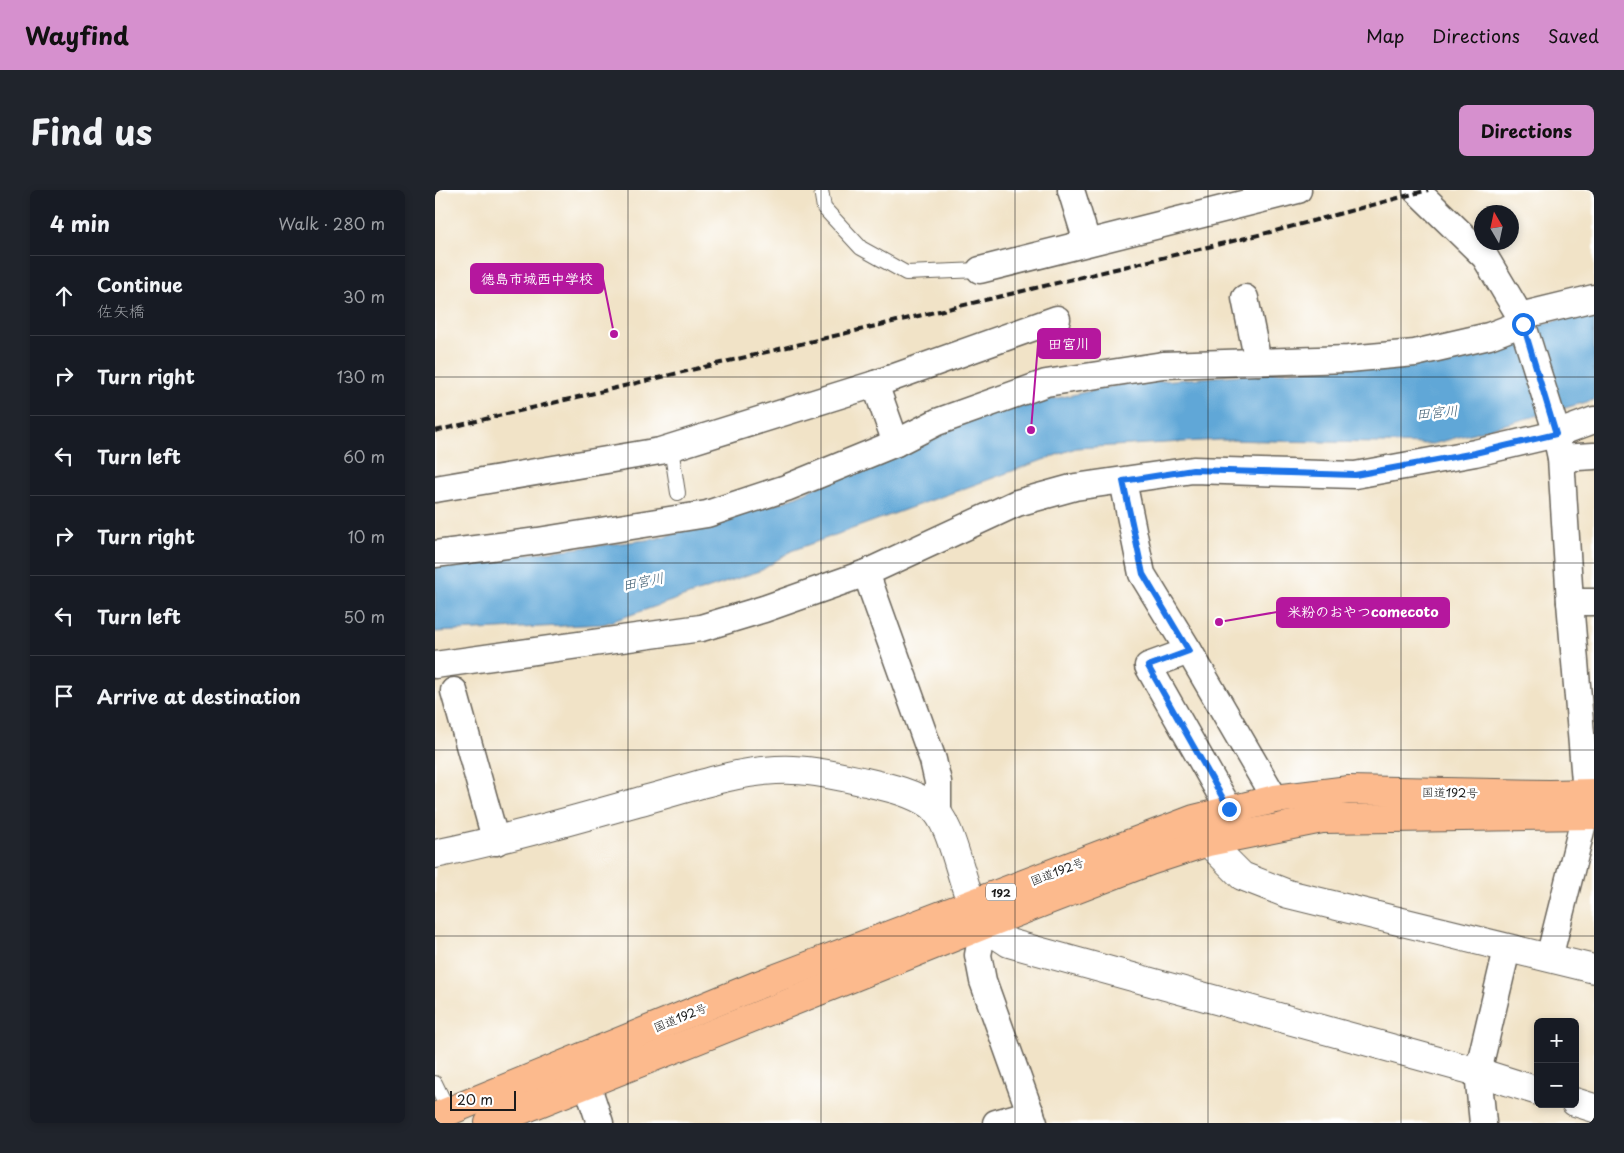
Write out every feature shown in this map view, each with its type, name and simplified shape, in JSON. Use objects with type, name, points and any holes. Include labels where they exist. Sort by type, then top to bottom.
[{"type":"highway","name":"国道192号","points":[[489,1123],[587,1084],[1194,819],[1275,799],[1349,790],[1549,794],[1590,804]]},
{"type":"highway","name":"国道192号","points":[[442,1114],[758,985],[1209,842],[1322,819],[1590,804]]},
{"type":"street","points":[[1071,190],[1087,242]]},
{"type":"street","points":[[979,270],[1298,190]]},
{"type":"street","points":[[1416,190],[1485,257],[1522,320],[1557,438],[1582,602],[1590,804],[1549,958]]},
{"type":"street","points":[[1245,298],[1258,362]]},
{"type":"street","points":[[435,554],[538,541],[707,514],[787,488],[896,443],[937,422],[1047,383],[1163,365],[1348,359],[1415,353],[1489,336],[1522,320],[1594,298]]},
{"type":"street","points":[[435,490],[671,448],[875,384],[1057,318]]},
{"type":"street","points":[[875,384],[896,443]]},
{"type":"street","points":[[435,665],[701,628],[765,609],[865,573],[1017,504],[1075,487],[1193,470],[1355,475],[1557,438],[1594,420]]},
{"type":"street","points":[[1557,438],[1594,456]]},
{"type":"street","points":[[1123,481],[1143,574],[1275,799]]},
{"type":"street","points":[[865,573],[933,760],[938,782],[938,814]]},
{"type":"street","points":[[1189,651],[1148,666],[1229,809]]},
{"type":"street","points":[[454,691],[495,842]]},
{"type":"street","points":[[435,854],[495,842],[733,776],[778,770],[825,774],[897,790],[930,805],[938,814],[948,834],[963,882],[979,914],[1009,943],[1478,1072],[1534,1090]]},
{"type":"street","points":[[1209,842],[1242,876],[1288,894],[1594,969]]},
{"type":"street","points":[[979,914],[978,955],[983,981],[1033,1118],[996,1123]]},
{"type":"street","points":[[1483,1123],[1478,1072],[1507,949]]},
{"type":"street","points":[[587,1084],[600,1123]]},
{"type":"street","points":[[1579,1103],[1594,1108]]},
{"type":"lane","points":[[821,190],[824,208],[861,248],[906,273],[979,270]]},
{"type":"lane","points":[[671,448],[678,493]]},
{"type":"lane","points":[[435,1084],[442,1114]]},
{"type":"water","points":[[1594,310],[1594,400],[1433,444],[1219,440],[1076,448],[791,551],[762,570],[604,624],[435,632],[435,565],[655,539],[783,502],[988,413],[1123,384],[1408,362]]},
{"type":"railway","points":[[435,431],[1275,231],[1428,190]]},
{"type":"place","name":"徳島市城西中学校","points":[[614,334]]},
{"type":"place","name":"田宮川","points":[[1031,430]]},
{"type":"place","name":"米粉のおやつcomecoto","points":[[1219,622]]},
{"type":"route","points":[[1229,809],[1148,666],[1189,651],[1143,574],[1123,481],[1193,470],[1355,475],[1475,453],[1556,434],[1523,324]]}]
